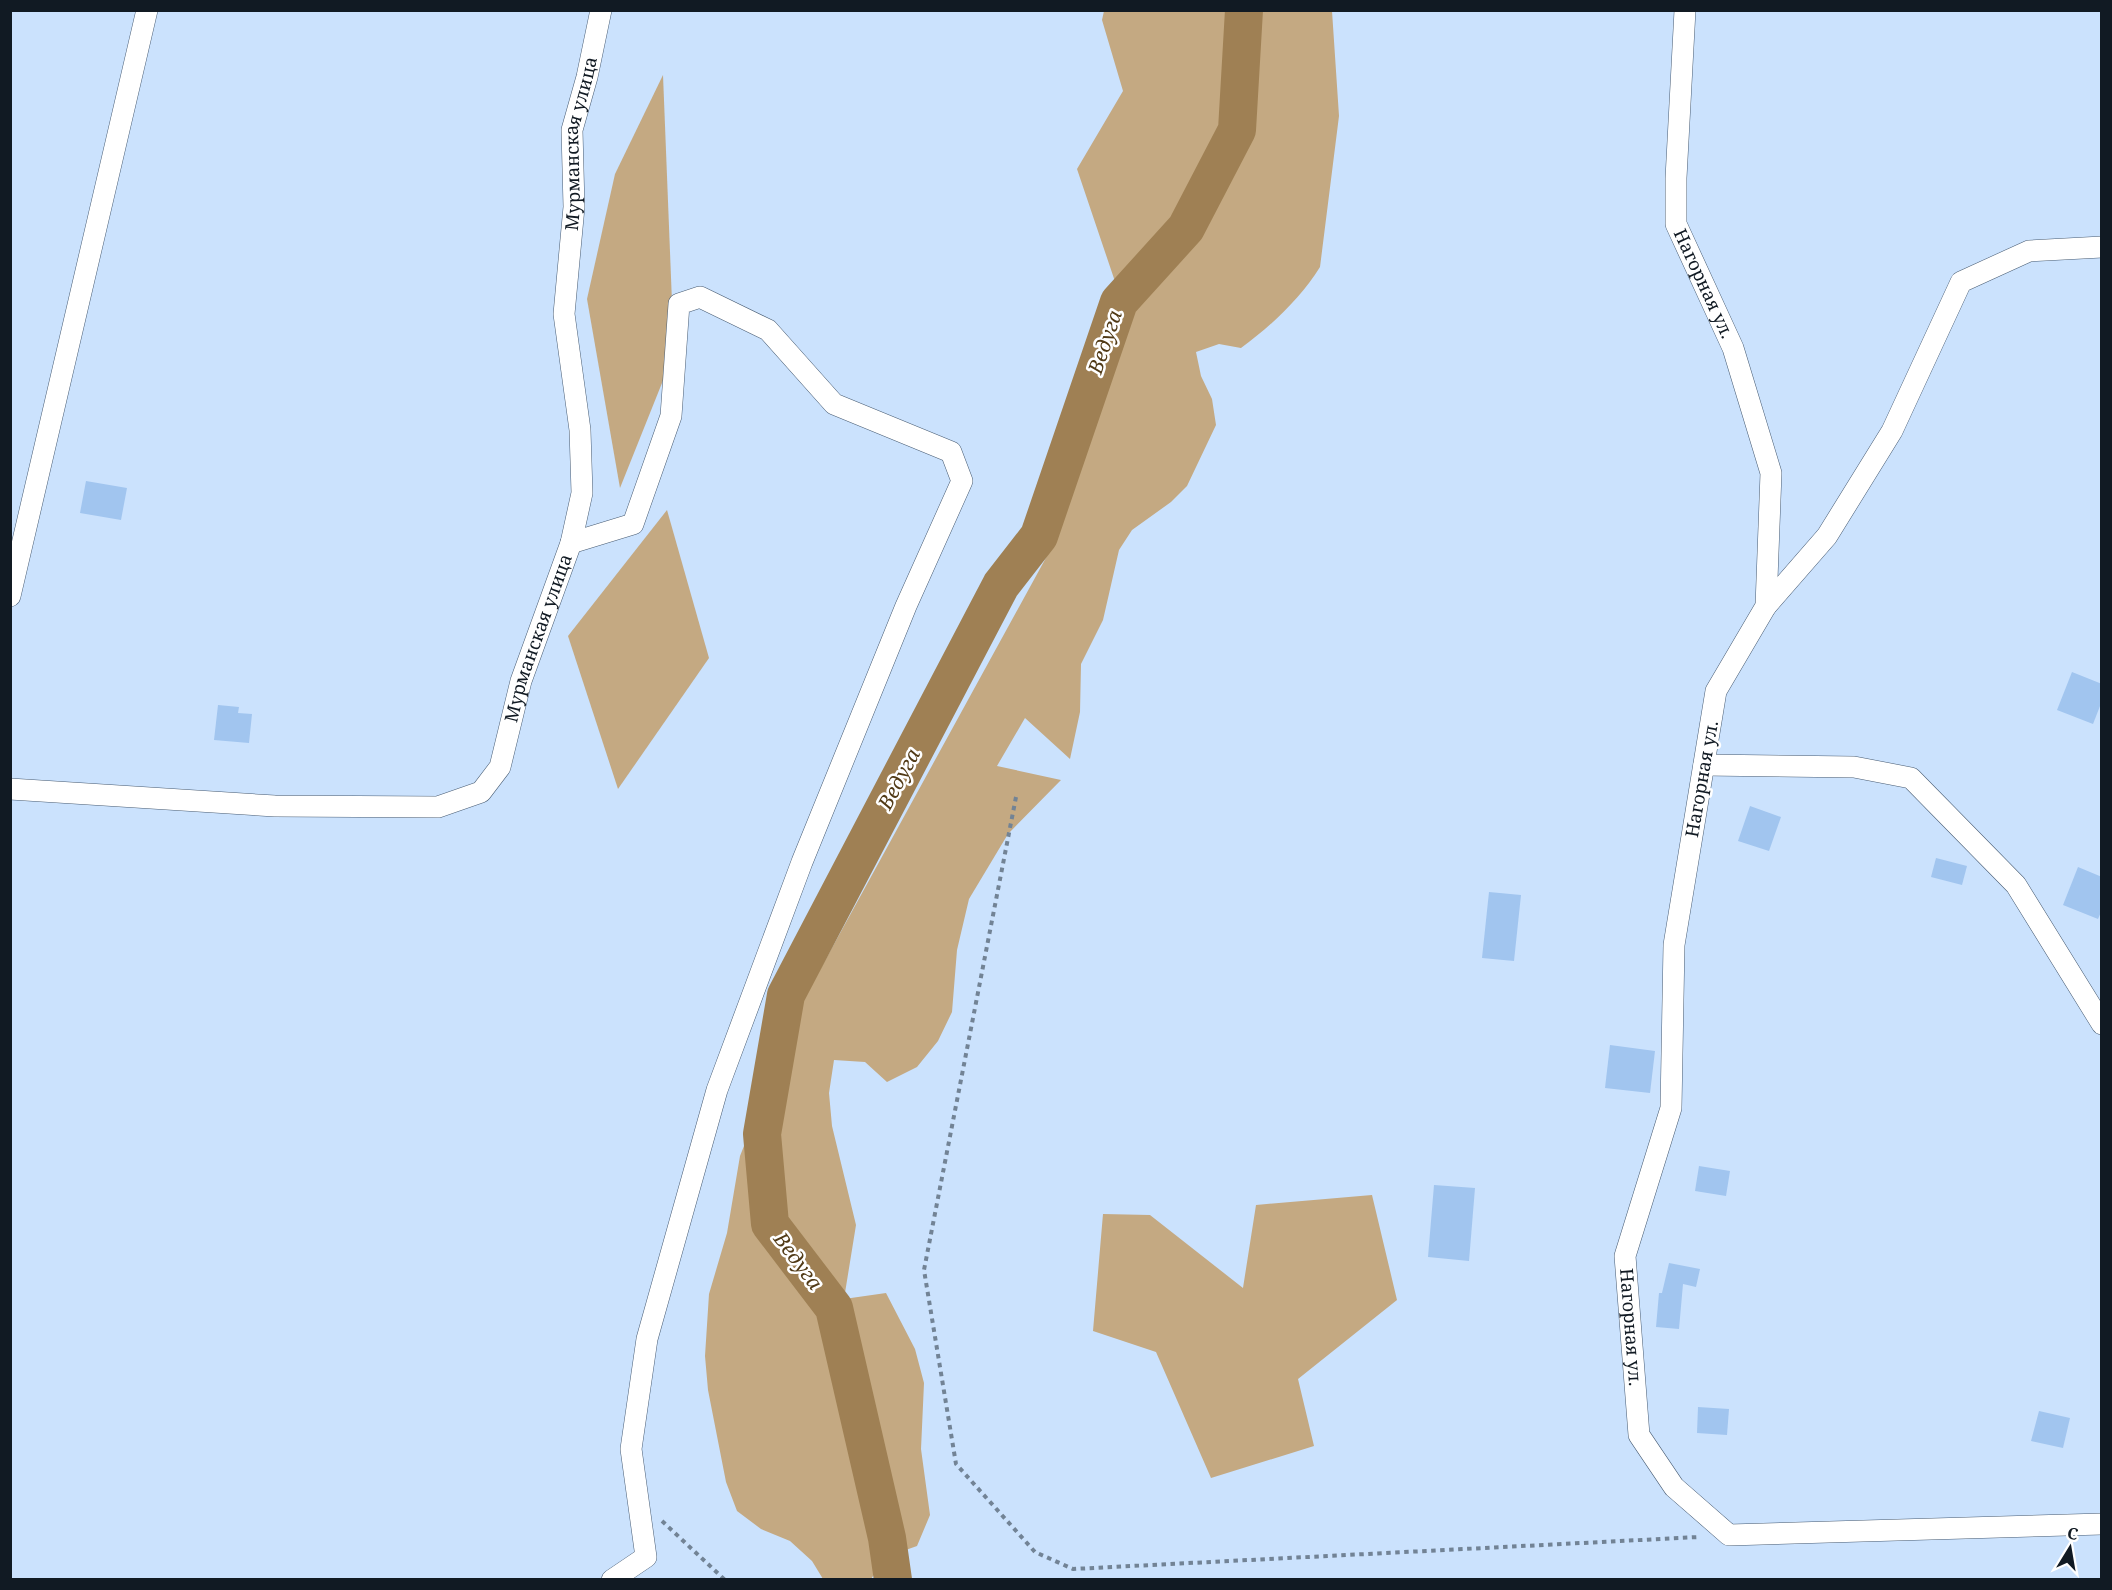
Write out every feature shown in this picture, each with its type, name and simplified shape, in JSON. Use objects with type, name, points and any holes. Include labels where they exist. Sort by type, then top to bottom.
[{"type":"street","points":[[10,596],[147,10]]},
{"type":"street","name":"Мурманская улица","points":[[10,789],[275,806],[438,807],[481,792],[500,767],[520,681],[571,543],[582,493],[580,430],[564,314],[574,207],[572,130],[587,77],[601,10]]},
{"type":"street","name":"Нагорная ул.","points":[[1685,10],[1676,224],[1733,348],[1771,472],[1766,606],[1716,691],[1674,945],[1671,1108],[1625,1256],[1639,1435],[1674,1487],[1729,1535]]},
{"type":"street","points":[[1766,606],[1827,536],[1892,431],[1960,282],[2030,251],[2102,247]]},
{"type":"street","points":[[571,543],[633,524],[671,416],[679,304],[700,297],[768,330],[834,404],[951,452],[962,481],[906,606],[802,862],[717,1090],[647,1339],[631,1449],[640,1500],[646,1557],[612,1580]]},
{"type":"street","points":[[1704,765],[1854,767],[1911,778],[2016,885],[2102,1024]]},
{"type":"street","points":[[1729,1535],[2102,1524]]},
{"type":"path","points":[[1016,797],[924,1270],[956,1464],[1035,1552],[1073,1569],[1729,1535]]},
{"type":"path","points":[[640,1500],[725,1580]]},
{"type":"shaded area","points":[[1104,11],[1332,11],[1339,116],[1320,267],[1284,311],[1241,348],[1219,344],[1196,352],[1201,376],[1212,399],[1216,425],[1187,486],[1171,502],[1132,530],[1119,550],[1103,620],[1081,664],[1080,712],[1070,759],[1025,718],[997,766],[1061,780],[1008,834],[969,899],[957,950],[952,1012],[938,1041],[917,1067],[887,1082],[865,1062],[834,1060],[829,1093],[832,1126],[856,1225],[844,1299],[886,1293],[915,1349],[924,1383],[921,1449],[930,1515],[917,1546],[886,1557],[871,1579],[823,1579],[812,1561],[790,1541],[761,1529],[737,1511],[726,1482],[708,1390],[705,1356],[709,1294],[727,1233],[740,1156],[799,1008],[1053,545],[1128,320],[1077,169],[1123,91],[1102,20]]},
{"type":"shaded area","points":[[663,75],[674,353],[620,488],[587,299],[615,174]]},
{"type":"shaded area","points":[[667,510],[709,658],[618,789],[568,636]]},
{"type":"shaded area","points":[[1372,1195],[1397,1300],[1298,1379],[1314,1446],[1211,1478],[1156,1352],[1093,1331],[1103,1214],[1150,1215],[1243,1288],[1256,1205]]},
{"type":"building","points":[[86,481],[127,488],[121,520],[80,513]]},
{"type":"building","points":[[2072,672],[2102,684],[2102,701],[2093,724],[2057,710]]},
{"type":"building","points":[[218,705],[239,707],[238,713],[252,714],[249,743],[214,740]]},
{"type":"building","points":[[1750,806],[1781,817],[1769,851],[1738,841]]},
{"type":"building","points":[[1936,858],[1967,866],[1962,885],[1931,877]]},
{"type":"building","points":[[2078,867],[2102,877],[2102,910],[2098,919],[2063,905]]},
{"type":"building","points":[[1489,892],[1521,895],[1514,961],[1482,958]]},
{"type":"building","points":[[1610,1045],[1655,1051],[1650,1093],[1605,1088]]},
{"type":"building","points":[[1699,1166],[1730,1171],[1726,1196],[1695,1191]]},
{"type":"building","points":[[1434,1185],[1475,1188],[1469,1261],[1428,1257]]},
{"type":"building","points":[[1669,1263],[1700,1269],[1696,1287],[1683,1284],[1679,1329],[1656,1327],[1659,1293],[1662,1293]]},
{"type":"building","points":[[1698,1407],[1729,1409],[1727,1435],[1697,1433]]},
{"type":"building","points":[[2039,1411],[2070,1418],[2063,1448],[2031,1441]]},
{"type":"waterway","name":"Ведуга","points":[[893,1580],[887,1538],[834,1308],[770,1224],[762,1134],[786,995],[1001,585],[1039,536],[1119,302],[1186,228],[1237,130],[1244,10]]}]
